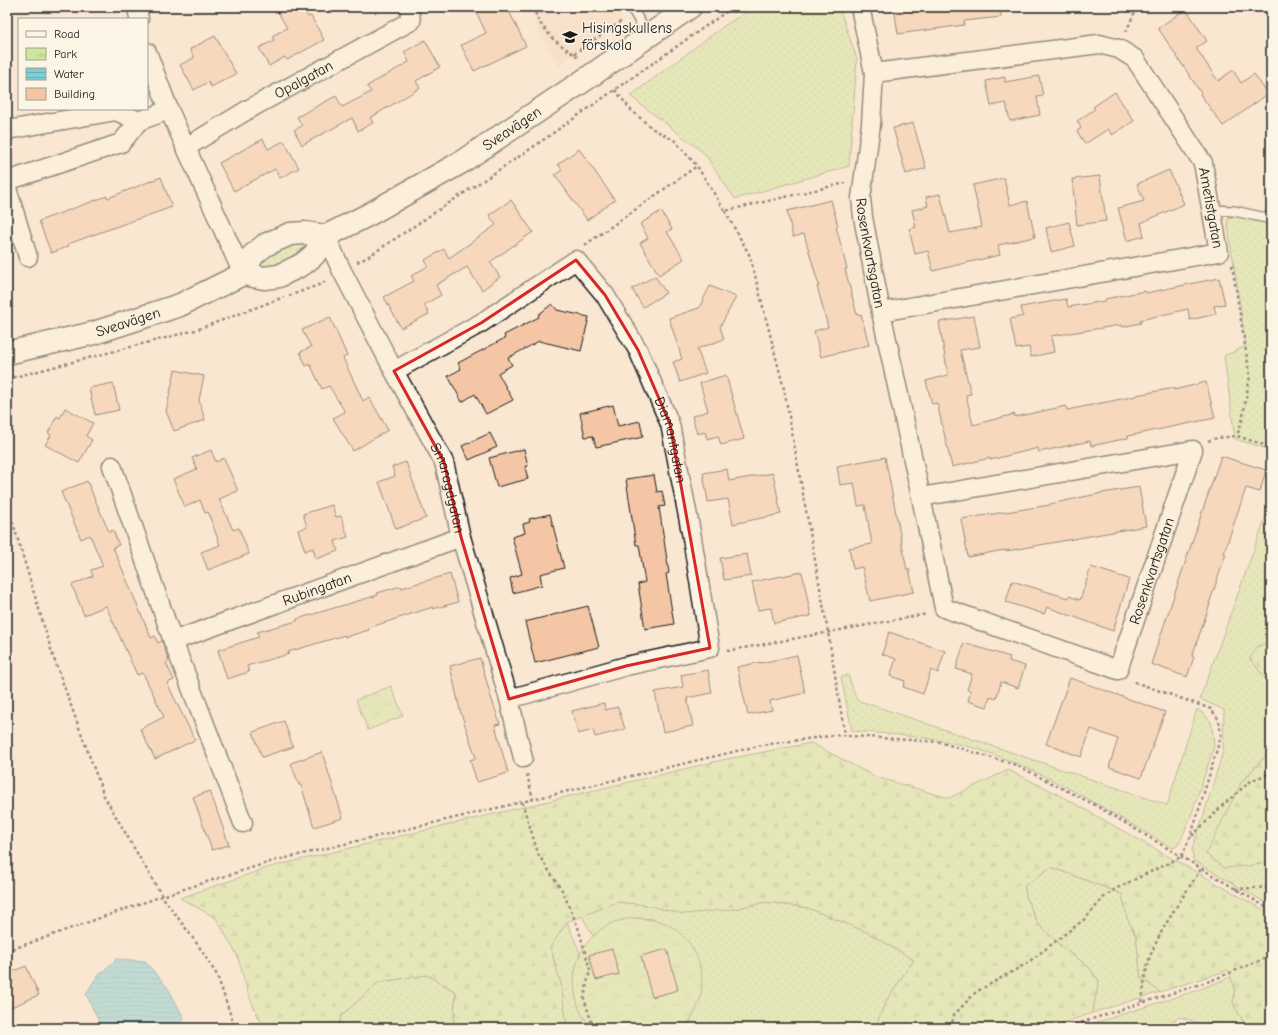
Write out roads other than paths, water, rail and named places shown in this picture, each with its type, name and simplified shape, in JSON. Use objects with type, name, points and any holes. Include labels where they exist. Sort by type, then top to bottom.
[{"type":"street","points":[[137,7],[139,18]]},
{"type":"street","name":"Opalgatan","points":[[185,148],[249,108],[411,21],[409,7]]},
{"type":"street","name":"Sveavägen","points":[[326,236],[368,215],[460,163],[592,75],[690,7]]},
{"type":"street","name":"Rosenkvartsgatan","points":[[860,7],[874,73],[871,124],[861,198],[863,217],[881,312],[944,608],[1118,670],[1193,450],[921,497]]},
{"type":"street","name":"Ametistgatan","points":[[874,73],[1099,44],[1118,49],[1135,59],[1203,163],[1219,252],[881,312]]},
{"type":"street","points":[[148,55],[185,148],[243,274]]},
{"type":"street","points":[[7,181],[121,143],[139,121],[169,110]]},
{"type":"street","points":[[7,130],[116,111],[139,121]]},
{"type":"street","points":[[7,188],[28,257]]},
{"type":"street","points":[[305,233],[326,236],[314,255],[303,264],[279,276],[264,278],[243,274],[253,255],[265,245],[290,234],[305,233]]},
{"type":"street","name":"Smaragdgatan","points":[[326,236],[341,269],[394,371],[444,462],[461,537],[510,699],[523,758]]},
{"type":"street","name":"Diamantgatan","points":[[394,371],[481,323],[576,260],[605,294],[638,350],[670,424],[691,532],[710,648],[626,666],[510,699]]},
{"type":"street","name":"Sveavägen","points":[[7,353],[94,333],[173,307],[243,274]]},
{"type":"street","points":[[112,466],[173,641],[243,823]]},
{"type":"street","name":"Rubingatan","points":[[173,641],[461,537]]},
{"type":"lane","points":[[632,10],[648,35]]},
{"type":"lane","points":[[1212,210],[1234,211],[1271,219]]},
{"type":"water","points":[[116,959],[145,961],[168,988],[184,1018],[181,1028],[102,1028],[86,994],[96,978]]},
{"type":"place","name":"Hisingskullens förskola","points":[[570,37]]}]
